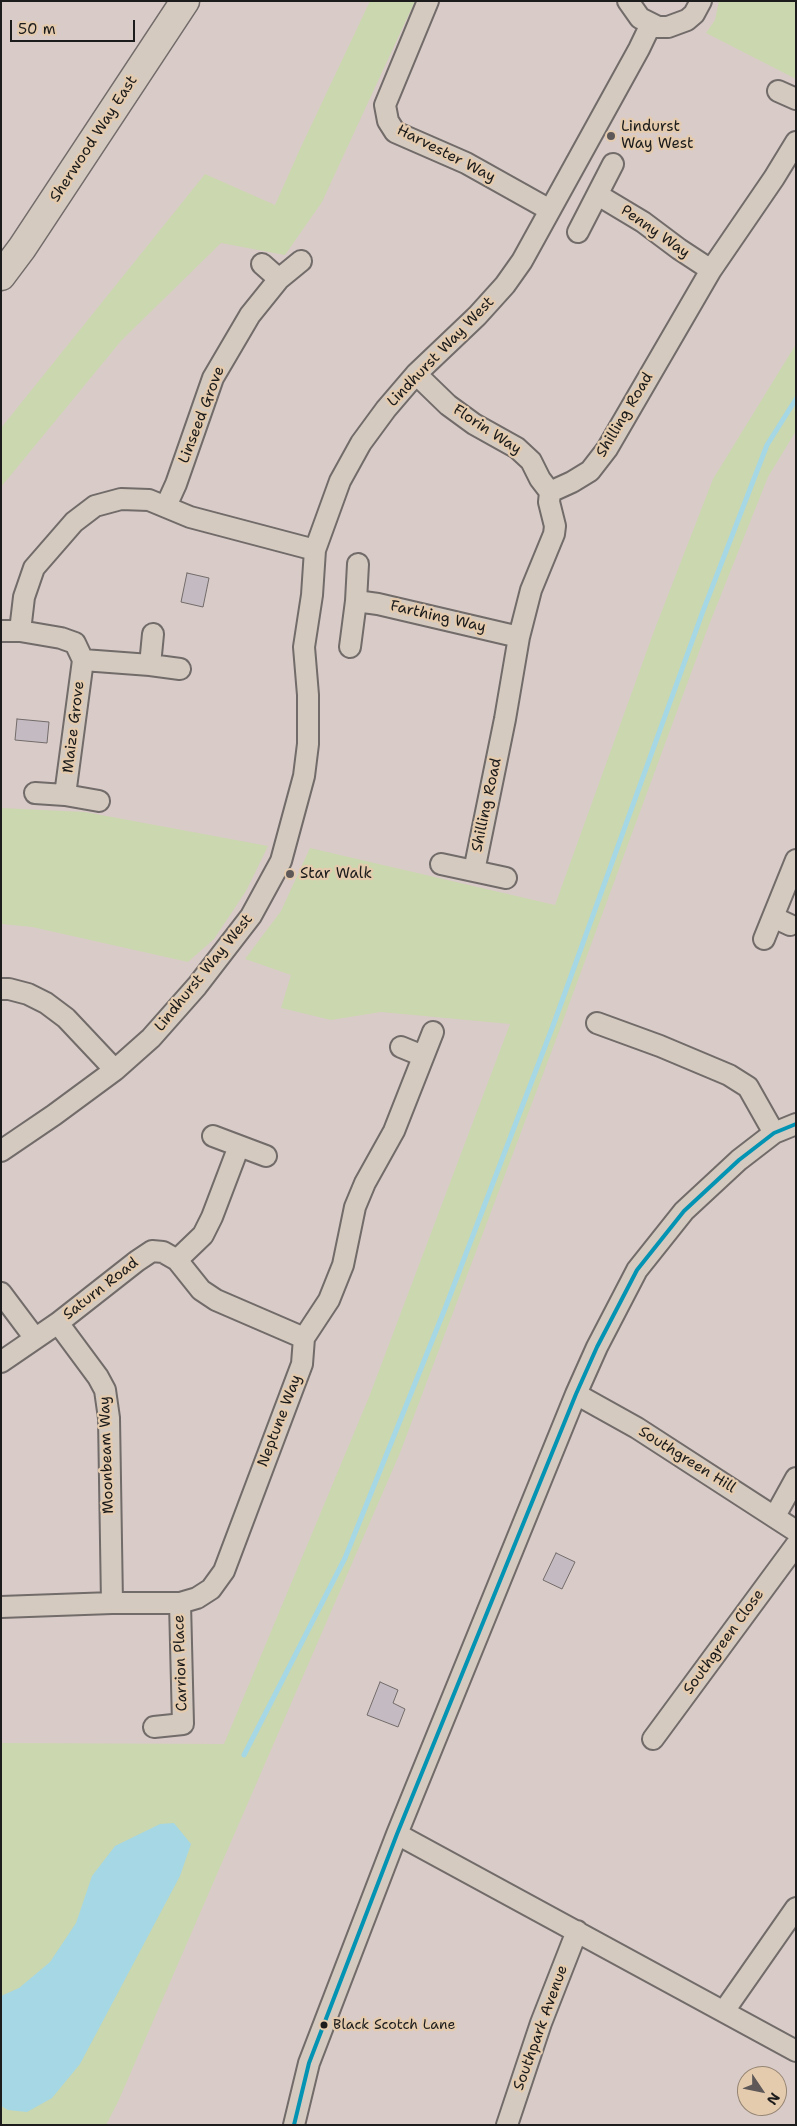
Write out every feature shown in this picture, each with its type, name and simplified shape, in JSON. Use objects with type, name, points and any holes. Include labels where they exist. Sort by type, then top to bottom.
[{"type":"highway","name":"Sherwood Way East","points":[[1,276],[22,248],[185,1]]},
{"type":"street","name":"Harvester Way","points":[[428,1],[385,105],[388,121],[396,132],[466,163],[550,210]]},
{"type":"street","points":[[628,1],[640,18],[651,24],[668,27],[678,25],[694,14],[701,1]]},
{"type":"street","name":"Lindhurst Way West","points":[[1,1151],[115,1070],[151,1038],[234,940],[251,916],[281,861],[299,801],[308,744],[308,696],[304,647],[312,595],[315,550],[340,482],[361,443],[416,374],[505,286],[522,261],[651,24]]},
{"type":"street","name":"Shilling Road","points":[[474,871],[506,718],[519,637],[531,590],[554,534],[555,526],[549,502],[550,492],[590,471],[607,449],[711,270],[774,178],[796,142]]},
{"type":"street","points":[[578,232],[613,164]]},
{"type":"street","name":"Penny Way","points":[[598,195],[643,222],[711,270]]},
{"type":"street","name":"Linseed Grove","points":[[166,506],[176,484],[213,378],[250,315],[278,280],[301,260]]},
{"type":"street","points":[[262,264],[278,280]]},
{"type":"street","name":"Florin Way","points":[[416,374],[448,405],[474,424],[517,448],[531,460],[545,488],[550,492]]},
{"type":"street","points":[[180,669],[83,660],[75,643],[61,638],[11,631],[34,568],[74,522],[95,506],[121,499],[149,500],[190,517],[315,550]]},
{"type":"street","points":[[350,647],[356,601],[358,564]]},
{"type":"street","name":"Farthing Way","points":[[356,601],[378,604],[519,637]]},
{"type":"street","points":[[150,665],[153,634]]},
{"type":"street","name":"Maize Grove","points":[[65,795],[83,660]]},
{"type":"street","name":"Maize Grove","points":[[35,793],[99,800]]},
{"type":"street","points":[[764,939],[781,921],[796,860]]},
{"type":"street","points":[[441,864],[506,878]]},
{"type":"street","points":[[1,989],[28,994],[46,1002],[66,1018],[115,1070]]},
{"type":"street","points":[[597,1023],[660,1046],[729,1075],[748,1088],[774,1133]]},
{"type":"street","name":"Neptune Way","points":[[1,1607],[112,1602],[180,1603],[197,1598],[211,1589],[224,1571],[302,1364],[304,1338],[329,1300],[342,1265],[355,1207],[394,1132],[433,1032]]},
{"type":"street","points":[[402,1047],[423,1056]]},
{"type":"street","points":[[294,2125],[309,2063],[397,1834],[576,1394],[597,1347],[637,1270],[658,1241],[698,1198],[739,1160],[774,1133],[796,1124]]},
{"type":"street","points":[[213,1136],[266,1156]]},
{"type":"street","points":[[239,1146],[212,1217],[203,1235],[178,1260],[201,1290],[216,1300],[304,1338]]},
{"type":"street","name":"Saturn Road","points":[[1,1362],[34,1337],[58,1322],[152,1251],[163,1252],[178,1260]]},
{"type":"street","points":[[1,1293],[34,1337]]},
{"type":"street","name":"Moonbeam Way","points":[[58,1322],[98,1377],[105,1390],[109,1418],[112,1602]]},
{"type":"street","name":"Southgreen Hill","points":[[576,1394],[637,1428],[796,1531]]},
{"type":"street","points":[[775,1516],[796,1478]]},
{"type":"street","name":"Southgreen Close","points":[[653,1739],[796,1545]]},
{"type":"street","name":"Carrion Place","points":[[154,1727],[183,1724],[180,1603]]},
{"type":"street","points":[[397,1834],[796,2051]]},
{"type":"street","points":[[724,2011],[796,1908]]},
{"type":"street","name":"Southpark Avenue","points":[[507,2125],[540,2023],[577,1931]]},
{"type":"green space","points":[[370,1],[415,1],[322,202],[285,255],[221,243],[121,341],[1,487],[1,428],[205,174],[275,205]]},
{"type":"green space","points":[[719,1],[796,1],[796,79],[706,33],[715,20]]},
{"type":"green space","points":[[796,344],[796,431],[768,477],[707,630],[557,1037],[400,1453],[118,2102],[106,2125],[1,2125],[1,1743],[224,1744],[369,1397],[510,1024],[381,1012],[331,1020],[281,1008],[291,975],[245,959],[281,911],[310,848],[555,905],[654,631],[713,479]]},
{"type":"green space","points":[[1,808],[85,812],[268,846],[246,891],[214,939],[188,962],[32,927],[1,924]]},
{"type":"water","points":[[174,1823],[191,1844],[180,1876],[80,2064],[52,2098],[27,2112],[8,2110],[1,2106],[1,1996],[19,1988],[50,1962],[76,1923],[92,1876],[115,1846],[160,1824]]},
{"type":"building","points":[[187,573],[209,578],[203,607],[181,602]]},
{"type":"building","points":[[17,719],[49,722],[47,743],[15,740]]},
{"type":"building","points":[[556,1553],[575,1562],[562,1589],[543,1580]]},
{"type":"building","points":[[380,1682],[398,1690],[393,1703],[405,1709],[398,1727],[367,1715]]},
{"type":"waterway","points":[[244,1755],[345,1558],[446,1306],[554,1023],[703,611],[767,445],[796,399]]},
{"type":"transit line","points":[[294,2125],[309,2063],[397,1834],[576,1394],[597,1347],[637,1270],[684,1211],[739,1160],[774,1133],[796,1124]]},
{"type":"place","name":"Lindurst Way West","points":[[611,136]]},
{"type":"place","name":"Star Walk","points":[[290,874]]},
{"type":"place","name":"Black Scotch Lane","points":[[324,2025]]}]
